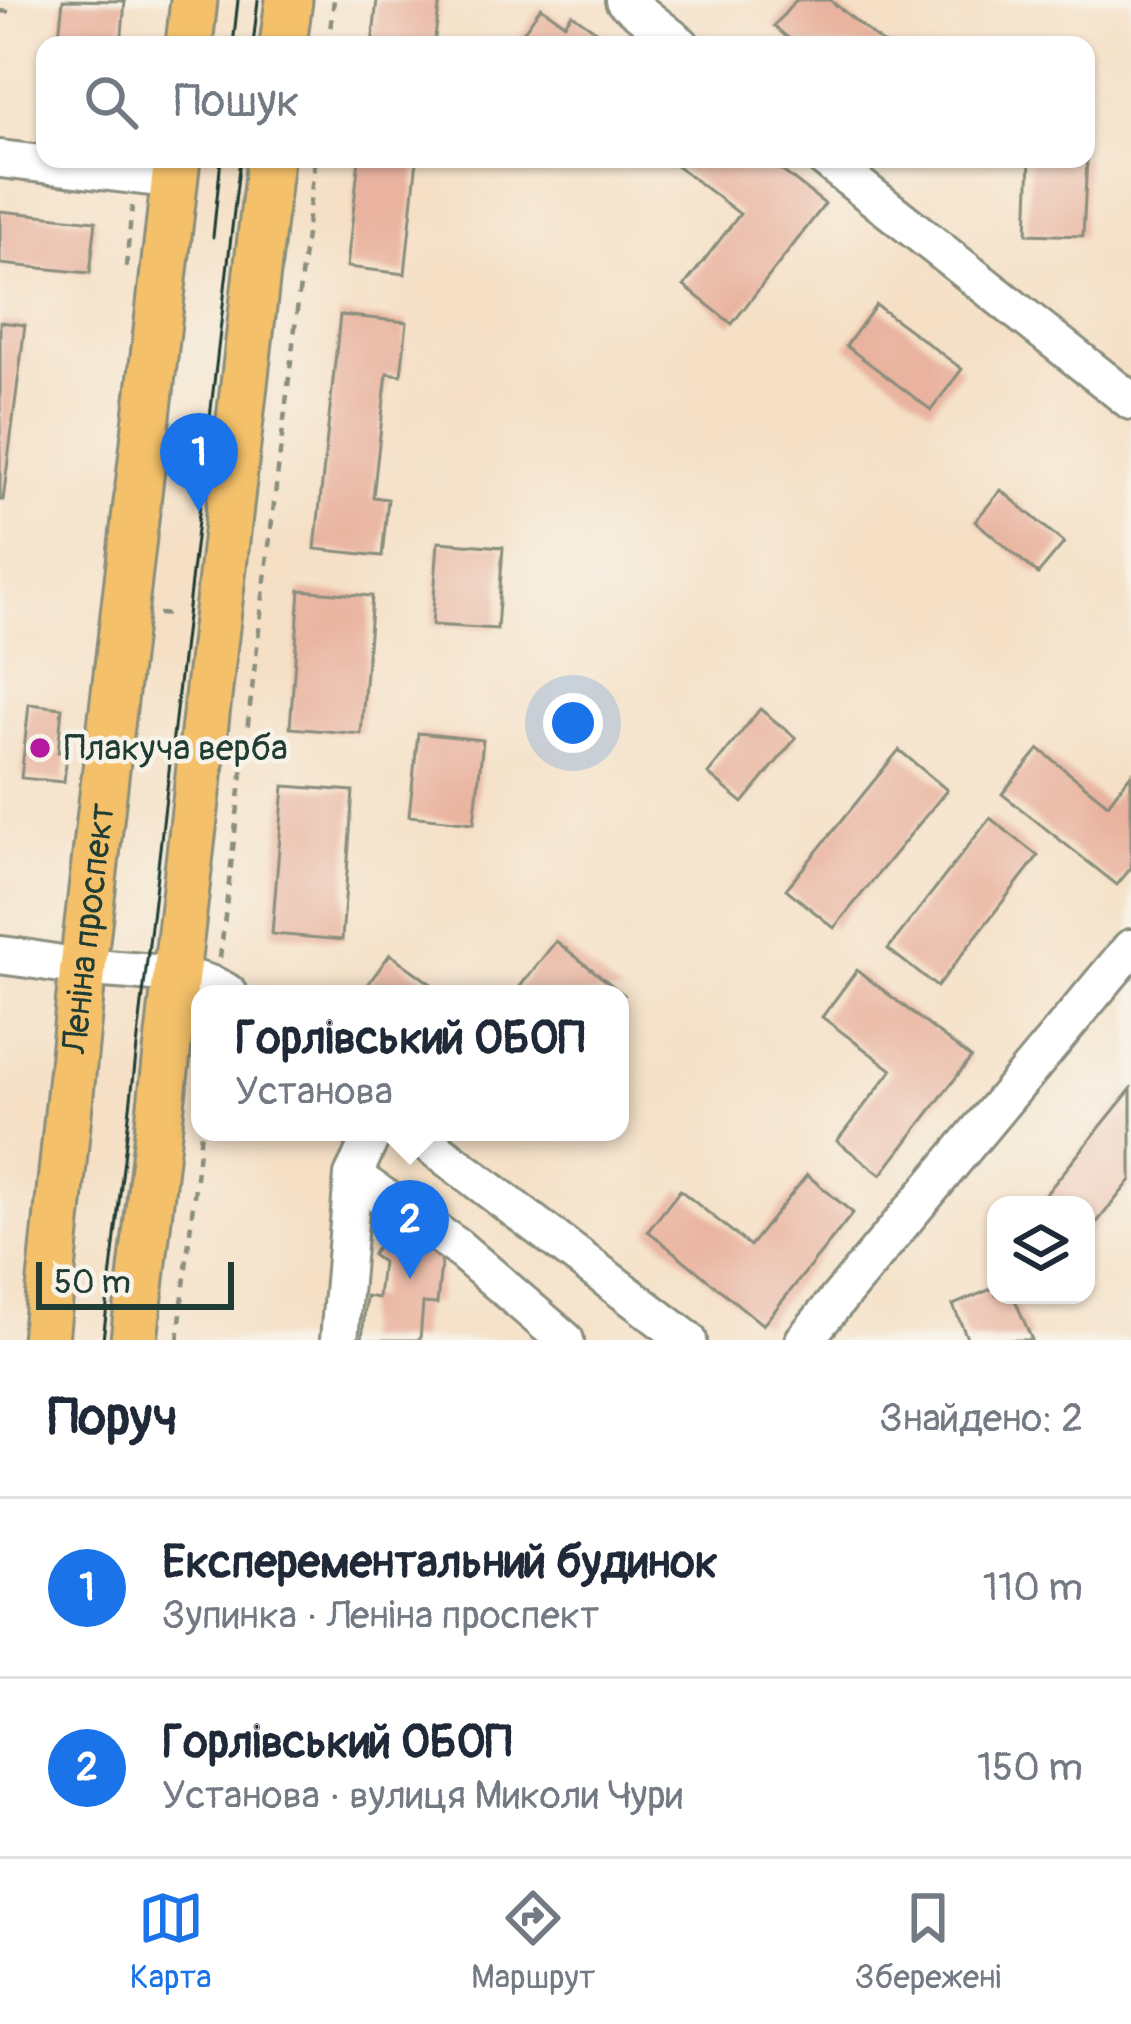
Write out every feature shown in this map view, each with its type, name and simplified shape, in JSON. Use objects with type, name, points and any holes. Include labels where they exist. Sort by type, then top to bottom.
[{"type":"main road","points":[[190,36],[194,0]]},
{"type":"main road","points":[[284,36],[289,0]]},
{"type":"main road","points":[[207,985],[269,168]]},
{"type":"main road","name":"Леніна проспект","points":[[45,1340],[83,967],[176,169]]},
{"type":"main road","points":[[134,1340],[191,1063]]},
{"type":"street","points":[[623,0],[669,36]]},
{"type":"street","points":[[0,159],[36,161]]},
{"type":"street","points":[[836,168],[1131,400]]},
{"type":"street","points":[[804,1340],[1131,948]]},
{"type":"street","points":[[0,955],[132,970],[207,985]]},
{"type":"street","points":[[339,1340],[353,1176],[369,1141]]},
{"type":"street","points":[[425,1141],[688,1340]]},
{"type":"street","points":[[353,1176],[456,1246],[565,1340]]},
{"type":"path","points":[[329,36],[334,0]]},
{"type":"path","points":[[0,11],[17,13]]},
{"type":"path","points":[[207,985],[314,168]]},
{"type":"path","points":[[178,1340],[200,1141]]},
{"type":"building","points":[[63,0],[125,1],[122,36],[59,36]]},
{"type":"building","points":[[377,0],[440,0],[435,36],[373,36]]},
{"type":"building","points":[[796,0],[830,0],[874,36],[786,36],[774,26]]},
{"type":"building","points":[[541,7],[565,24],[572,14],[603,36],[520,36]]},
{"type":"building","points":[[358,168],[416,168],[405,274],[347,267]]},
{"type":"building","points":[[680,168],[779,168],[825,204],[732,324],[684,286],[740,214]]},
{"type":"building","points":[[1030,168],[1087,168],[1083,236],[1027,234]]},
{"type":"building","points":[[0,211],[96,221],[90,273],[0,264]]},
{"type":"building","points":[[876,305],[962,369],[931,410],[846,346]]},
{"type":"building","points":[[340,315],[407,322],[401,375],[387,373],[373,497],[388,499],[382,556],[315,549]]},
{"type":"building","points":[[0,322],[25,325],[3,500],[0,500]]},
{"type":"building","points":[[1001,490],[1064,543],[1038,574],[975,521]]},
{"type":"building","points":[[438,542],[503,547],[497,629],[432,625]]},
{"type":"building","points":[[300,590],[372,596],[361,734],[290,728]]},
{"type":"building","points":[[29,704],[62,708],[58,752],[67,753],[64,782],[21,778]]},
{"type":"building","points":[[760,709],[796,738],[743,803],[708,774]]},
{"type":"building","points":[[418,733],[483,740],[474,823],[409,816]]},
{"type":"building","points":[[1039,749],[1108,804],[1131,774],[1131,868],[1117,885],[1002,794]]},
{"type":"building","points":[[899,750],[947,790],[834,928],[786,889]]},
{"type":"building","points":[[284,786],[353,791],[342,940],[272,934]]},
{"type":"building","points":[[990,818],[1038,856],[937,987],[888,949]]},
{"type":"building","points":[[556,941],[612,985],[521,985]]},
{"type":"building","points":[[390,954],[433,985],[368,985]]},
{"type":"building","points":[[857,970],[971,1058],[881,1175],[837,1141],[892,1070],[822,1017]]},
{"type":"building","points":[[1131,1089],[1131,1180],[1095,1225],[1095,1196],[1044,1196]]},
{"type":"building","points":[[807,1175],[853,1213],[763,1325],[648,1231],[680,1190],[750,1246]]},
{"type":"building","points":[[384,1238],[443,1244],[437,1304],[423,1303],[420,1340],[362,1340],[366,1296],[378,1298],[382,1262],[372,1255]]},
{"type":"building","points":[[987,1291],[987,1304],[1017,1304],[1032,1340],[968,1340],[953,1305]]},
{"type":"tram line","points":[[234,36],[238,0]]},
{"type":"tram line","points":[[254,36],[258,0]]},
{"type":"tram line","points":[[213,237],[220,168]]},
{"type":"tram line","points":[[103,1340],[239,168]]},
{"type":"place","name":"Експерементальний будинок","points":[[199,512]]},
{"type":"place","name":"Плакуча верба","points":[[40,748]]},
{"type":"place","name":"Горлівський ОБОП","points":[[410,1279]]}]
